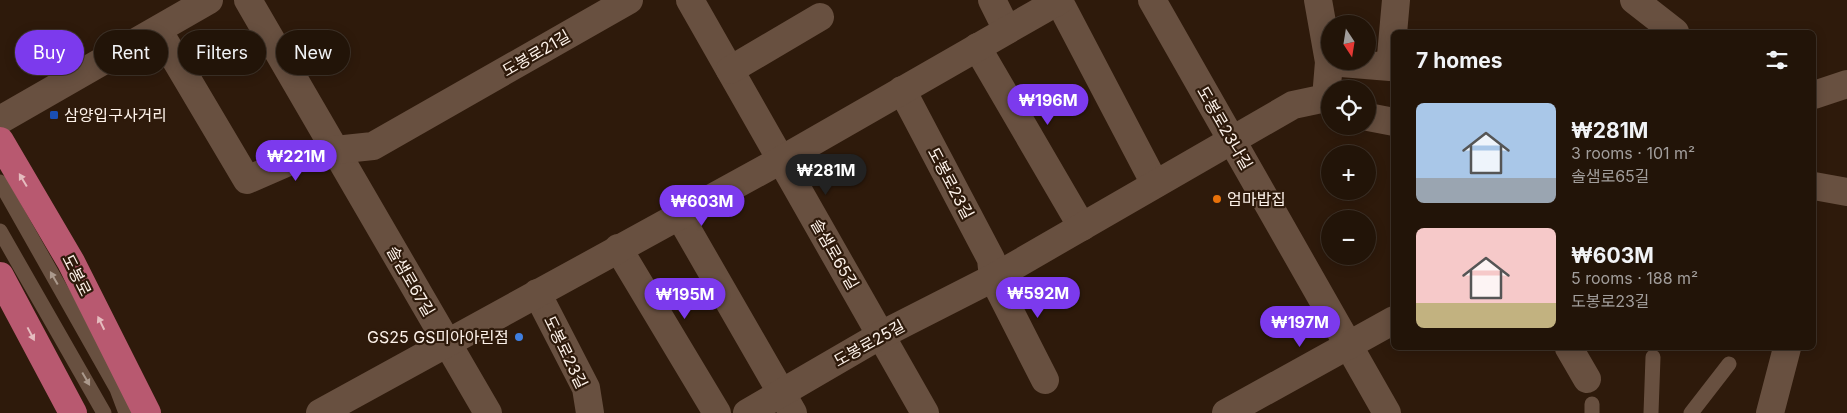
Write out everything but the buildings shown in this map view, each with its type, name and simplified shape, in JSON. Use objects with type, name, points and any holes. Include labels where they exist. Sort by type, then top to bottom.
[{"type":"main road","name":"도봉로","points":[[0,141],[71,262],[147,413]]},
{"type":"main road","points":[[0,276],[72,413]]},
{"type":"street","points":[[158,30],[209,0]]},
{"type":"street","name":"솔샘로67길","points":[[248,0],[488,413]]},
{"type":"street","name":"도봉로21길","points":[[335,150],[373,146],[629,0]]},
{"type":"street","name":"솔샘로65길","points":[[690,0],[925,413]]},
{"type":"street","points":[[992,0],[1007,30]]},
{"type":"street","points":[[320,413],[781,160],[1059,0],[1155,184]]},
{"type":"street","name":"도봉로23나길","points":[[1152,0],[1349,344],[1386,413]]},
{"type":"street","points":[[1318,0],[1321,17]]},
{"type":"street","points":[[1393,30],[1396,0]]},
{"type":"street","points":[[1634,0],[1672,30]]},
{"type":"street","points":[[730,70],[820,17]]},
{"type":"street","points":[[168,47],[247,180],[300,157],[335,150]]},
{"type":"street","points":[[977,48],[1082,227]]},
{"type":"street","points":[[1376,66],[1390,67],[1391,56]]},
{"type":"street","points":[[0,120],[94,66]]},
{"type":"street","name":"도봉로23길","points":[[902,90],[991,259],[993,278]]},
{"type":"street","name":"도봉로25길","points":[[747,413],[788,403],[881,335],[993,278],[1294,105],[1321,101]]},
{"type":"street","points":[[1376,119],[1391,121]]},
{"type":"street","points":[[1816,186],[1847,192]]},
{"type":"street","points":[[679,215],[788,403]]},
{"type":"street","points":[[618,248],[717,413]]},
{"type":"street","points":[[993,278],[1045,380]]},
{"type":"street","name":"도봉로23길","points":[[537,293],[586,388],[590,413]]},
{"type":"street","points":[[1226,413],[1269,403],[1349,344],[1391,322]]},
{"type":"street","points":[[1571,350],[1591,399]]},
{"type":"street","points":[[1770,413],[1786,350]]},
{"type":"lane","points":[[0,182],[117,389],[126,413]]},
{"type":"lane","points":[[0,231],[104,413]]},
{"type":"lane","points":[[1651,413],[1652,357]]},
{"type":"lane","points":[[1691,413],[1729,364]]},
{"type":"place","name":"삼양입구사거리","points":[[54,115]]},
{"type":"place","name":"엄마밥집","points":[[1217,199]]},
{"type":"place","name":"GS25 GS미아아린점","points":[[519,337]]}]
